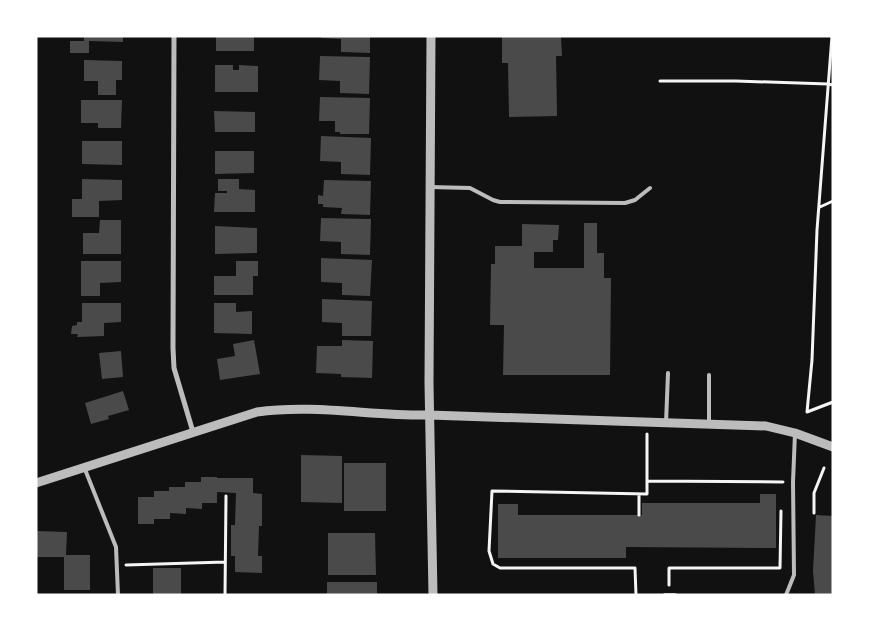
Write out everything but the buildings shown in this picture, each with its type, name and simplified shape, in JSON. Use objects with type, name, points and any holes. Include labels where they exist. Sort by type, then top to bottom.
[{"type":"street","points":[[174,36],[172,348],[174,368],[193,432]]},
{"type":"street","points":[[431,36],[429,415],[433,595]]},
{"type":"street","points":[[36,483],[257,412],[280,409],[303,408],[400,415],[766,426],[795,433],[833,447]]},
{"type":"lane","points":[[430,187],[470,188],[500,202],[624,203],[636,200],[650,188]]},
{"type":"lane","points":[[666,423],[668,373]]},
{"type":"lane","points":[[709,375],[709,424]]},
{"type":"lane","points":[[786,595],[794,575],[795,433]]},
{"type":"lane","points":[[84,467],[116,547],[118,595]]},
{"type":"lane","points":[[665,595],[675,595]]},
{"type":"path","points":[[832,36],[817,230],[812,360],[807,412],[833,402]]},
{"type":"path","points":[[660,82],[736,81],[833,85]]},
{"type":"path","points":[[820,207],[833,201]]},
{"type":"path","points":[[636,595],[636,568],[500,568],[493,564],[489,552],[492,491],[647,494],[647,422]]},
{"type":"path","points":[[814,513],[814,493],[824,468]]},
{"type":"path","points":[[782,473],[782,482]]},
{"type":"path","points":[[647,481],[794,482]]},
{"type":"path","points":[[639,494],[639,515]]},
{"type":"path","points":[[225,595],[226,496]]},
{"type":"path","points":[[669,595],[669,568],[780,568],[781,501]]},
{"type":"path","points":[[116,565],[226,562]]}]
